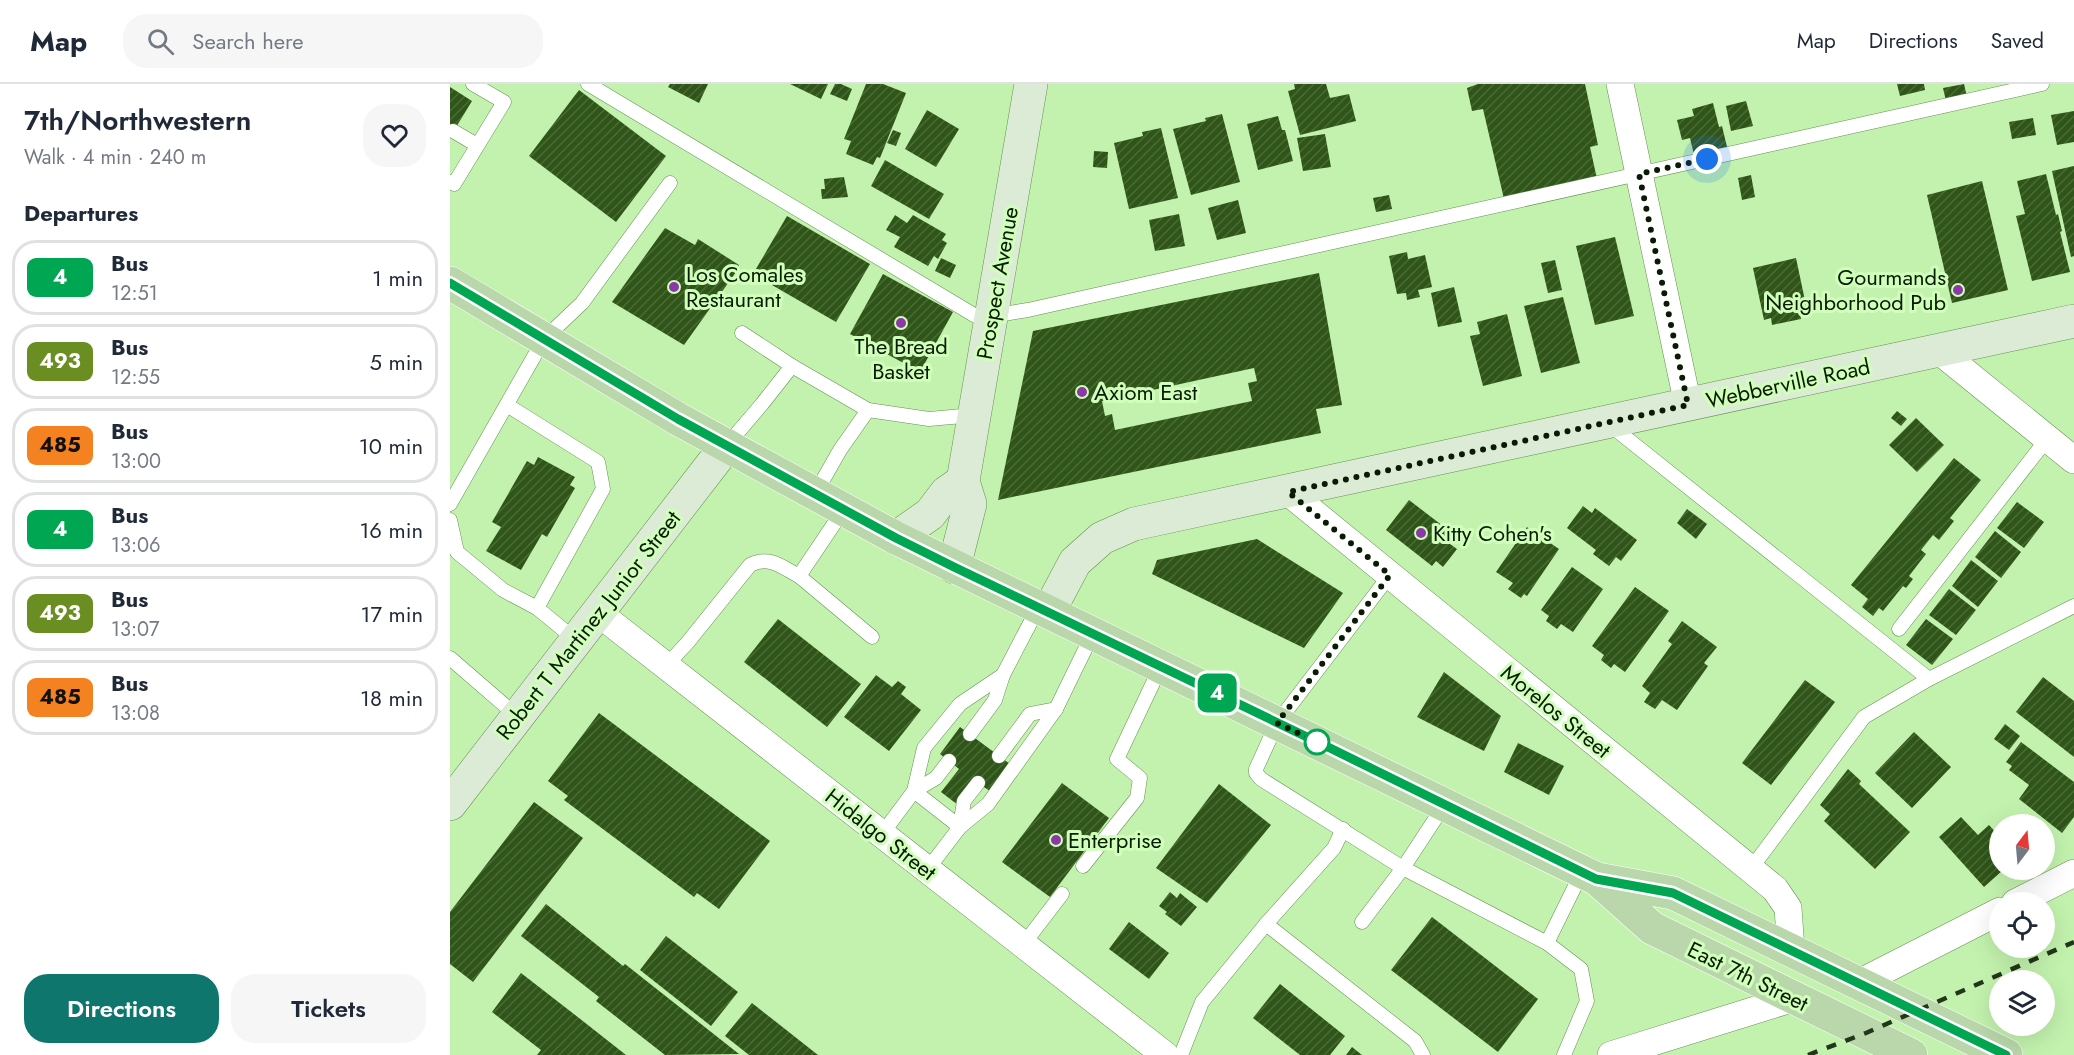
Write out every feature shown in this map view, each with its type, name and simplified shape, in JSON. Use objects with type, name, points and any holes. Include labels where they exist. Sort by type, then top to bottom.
[{"type":"main road","name":"East 7th Street","points":[[450,283],[678,419],[896,538],[1589,876],[1652,928],[1911,1055]]},
{"type":"main road","name":"East 7th Street","points":[[1589,876],[1673,893],[2006,1055]]},
{"type":"street","points":[[1620,84],[1688,405]]},
{"type":"street","name":"Prospect Avenue","points":[[954,567],[970,504],[963,481],[1032,85]]},
{"type":"street","name":"Webberville Road","points":[[1044,609],[1075,562],[1102,538],[1134,524],[2074,321]]},
{"type":"street","points":[[1938,350],[2074,460]]},
{"type":"street","name":"Robert T Martinez Junior Street","points":[[452,796],[517,716],[727,445]]},
{"type":"street","points":[[896,538],[930,514],[946,493],[963,481]]},
{"type":"street","name":"Morelos Street","points":[[1288,492],[1775,890],[1788,908],[1791,950]]},
{"type":"street","name":"Hidalgo Street","points":[[597,612],[1164,1055]]},
{"type":"street","points":[[2037,892],[2074,873]]},
{"type":"street","points":[[1859,983],[1989,917]]},
{"type":"street","points":[[1611,1055],[1794,998]]},
{"type":"lane","points":[[450,182],[454,184],[504,102],[473,84]]},
{"type":"lane","points":[[588,84],[974,315],[1028,310],[2042,84]]},
{"type":"lane","points":[[453,131],[477,146]]},
{"type":"lane","points":[[450,504],[544,339],[582,303],[670,183]]},
{"type":"lane","points":[[742,333],[792,366],[868,410],[929,419],[974,415]]},
{"type":"lane","points":[[727,445],[792,366]]},
{"type":"lane","points":[[507,405],[598,462],[603,489],[537,608]]},
{"type":"lane","points":[[815,494],[840,450],[868,410]]},
{"type":"lane","points":[[1606,422],[1929,679]]},
{"type":"lane","points":[[1899,629],[2048,439]]},
{"type":"lane","points":[[799,576],[844,509]]},
{"type":"lane","points":[[450,520],[457,552],[503,590],[537,608],[576,640]]},
{"type":"lane","points":[[666,666],[750,565],[759,560],[771,561],[799,576],[872,637]]},
{"type":"lane","points":[[1390,575],[1277,723],[1258,761],[1256,773],[1267,783],[1403,868],[1547,943],[1581,969],[1587,1001],[1563,1055]]},
{"type":"lane","points":[[1750,870],[1864,717],[1929,679],[2074,606]]},
{"type":"lane","points":[[970,734],[995,699],[1003,675],[1044,609]]},
{"type":"lane","points":[[927,870],[960,827],[988,804],[1056,709],[1093,633]]},
{"type":"lane","points":[[450,658],[517,716]]},
{"type":"lane","points":[[1083,867],[1137,798],[1140,778],[1117,759],[1161,666]]},
{"type":"lane","points":[[915,791],[924,748],[960,704],[1003,675]]},
{"type":"lane","points":[[999,756],[1030,714],[1056,709]]},
{"type":"lane","points":[[882,834],[915,791],[936,778],[949,761]]},
{"type":"lane","points":[[960,827],[964,801],[978,783]]},
{"type":"lane","points":[[915,791],[960,827]]},
{"type":"lane","points":[[1362,922],[1403,868],[1445,804]]},
{"type":"lane","points":[[1181,1055],[1202,1002],[1266,924],[1334,848],[1342,829]]},
{"type":"lane","points":[[1547,943],[1589,876]]},
{"type":"lane","points":[[1023,945],[1062,894]]},
{"type":"lane","points":[[1266,924],[1415,1041],[1423,1055]]},
{"type":"building","points":[[670,84],[708,84],[699,103],[668,87]]},
{"type":"building","points":[[790,84],[828,84],[821,99]]},
{"type":"building","points":[[835,84],[852,89],[847,101],[830,94]]},
{"type":"building","points":[[866,84],[883,84],[906,93],[880,158],[877,157],[873,165],[846,154],[851,141],[844,139]]},
{"type":"building","points":[[1294,84],[1326,84],[1330,98],[1349,94],[1356,121],[1300,135],[1288,91],[1295,89]]},
{"type":"building","points":[[1478,84],[1585,84],[1598,145],[1590,147],[1597,179],[1504,199],[1483,109],[1472,111],[1467,88]]},
{"type":"building","points":[[1897,84],[1924,84],[1925,90],[1900,96]]},
{"type":"building","points":[[1964,84],[1967,97],[1946,101],[1943,88]]},
{"type":"building","points":[[450,87],[472,101],[450,137]]},
{"type":"building","points":[[579,90],[666,156],[616,222],[529,156]]},
{"type":"building","points":[[1746,101],[1753,126],[1731,131],[1726,106]]},
{"type":"building","points":[[1713,103],[1727,147],[1694,155],[1690,138],[1682,140],[1677,120],[1694,116],[1692,109]]},
{"type":"building","points":[[927,110],[959,129],[936,167],[905,149]]},
{"type":"building","points":[[2074,111],[2074,142],[2057,145],[2051,115]]},
{"type":"building","points":[[1222,114],[1240,182],[1191,195],[1173,129],[1206,121],[1205,118]]},
{"type":"building","points":[[1278,116],[1282,130],[1285,130],[1293,161],[1258,170],[1247,124]]},
{"type":"building","points":[[2033,118],[2036,135],[2012,139],[2009,122]]},
{"type":"building","points":[[1161,128],[1178,198],[1129,209],[1114,143],[1143,136],[1142,132]]},
{"type":"building","points":[[893,130],[901,133],[896,146],[887,143]]},
{"type":"building","points":[[1325,134],[1331,167],[1303,171],[1297,138]]},
{"type":"building","points":[[1094,151],[1108,152],[1107,168],[1093,167]]},
{"type":"building","points":[[885,160],[944,194],[929,219],[871,186]]},
{"type":"building","points":[[2074,166],[2074,256],[2071,257],[2052,171]]},
{"type":"building","points":[[2046,174],[2056,215],[2058,214],[2070,272],[2032,281],[2016,216],[2025,214],[2017,181]]},
{"type":"building","points":[[1751,175],[1755,197],[1742,200],[1738,178]]},
{"type":"building","points":[[844,177],[848,197],[822,199],[821,189],[825,189],[824,179]]},
{"type":"building","points":[[1982,181],[2008,290],[1952,303],[1927,195]]},
{"type":"building","points":[[1389,195],[1392,209],[1376,212],[1373,198]]},
{"type":"building","points":[[1238,200],[1246,233],[1217,240],[1208,208]]},
{"type":"building","points":[[1179,214],[1185,246],[1155,251],[1149,220]]},
{"type":"building","points":[[895,215],[907,223],[913,215],[946,234],[942,240],[947,243],[938,259],[934,256],[928,266],[894,247],[900,237],[886,230]]},
{"type":"building","points":[[787,216],[870,264],[836,322],[753,274]]},
{"type":"building","name":"Los Comales Restaurant","points":[[665,228],[695,245],[698,239],[739,265],[684,345],[612,302]]},
{"type":"building","points":[[1615,237],[1634,316],[1595,325],[1576,246]]},
{"type":"building","points":[[1407,252],[1408,259],[1425,255],[1432,287],[1418,290],[1420,297],[1407,300],[1406,293],[1397,294],[1389,256]]},
{"type":"building","points":[[941,258],[956,265],[950,278],[935,271]]},
{"type":"building","points":[[1796,258],[1807,310],[1800,311],[1801,319],[1772,325],[1771,318],[1764,320],[1753,268]]},
{"type":"building","points":[[1555,260],[1562,290],[1548,293],[1541,263]]},
{"type":"building","name":"Axiom East","points":[[1319,273],[1342,405],[1316,409],[1321,433],[998,500],[1033,331]],"holes":[[[1254,368],[1257,381],[1248,383],[1252,401],[1115,430],[1112,414],[1105,416],[1102,401]]]},
{"type":"building","name":"The Bread Basket","points":[[883,274],[953,312],[920,372],[850,334]]},
{"type":"building","points":[[1454,287],[1462,322],[1438,327],[1431,293]]},
{"type":"building","points":[[1563,297],[1580,363],[1541,373],[1524,306]]},
{"type":"building","points":[[1507,314],[1522,376],[1483,386],[1470,336],[1480,334],[1477,322]]},
{"type":"building","points":[[1897,411],[1907,419],[1901,426],[1891,418]]},
{"type":"building","points":[[1916,418],[1944,445],[1917,472],[1889,445]]},
{"type":"building","points":[[538,457],[575,477],[570,485],[575,488],[547,537],[542,534],[521,570],[486,551],[501,527],[492,522],[527,461],[534,465]]},
{"type":"building","points":[[1954,458],[1981,480],[1950,518],[1954,521],[1939,540],[1933,535],[1921,550],[1926,554],[1909,576],[1913,579],[1906,588],[1903,586],[1883,611],[1879,608],[1873,616],[1862,607],[1868,599],[1851,585]]},
{"type":"building","name":"Kitty Cohen's","points":[[1409,500],[1456,536],[1450,544],[1457,549],[1443,567],[1436,561],[1432,566],[1386,530]]},
{"type":"building","points":[[2017,502],[2044,522],[2024,548],[1997,528]]},
{"type":"building","points":[[1583,506],[1592,513],[1595,508],[1637,540],[1621,561],[1616,557],[1609,566],[1593,554],[1596,550],[1567,528]]},
{"type":"building","points":[[1687,509],[1707,524],[1696,539],[1677,523]]},
{"type":"building","points":[[1527,527],[1559,549],[1527,596],[1524,594],[1521,598],[1508,589],[1513,583],[1496,572]]},
{"type":"building","points":[[1995,531],[2021,552],[2001,578],[1975,557]]},
{"type":"building","points":[[1257,539],[1343,593],[1304,648],[1152,574],[1157,560]]},
{"type":"building","points":[[1971,560],[1998,581],[1978,607],[1952,586]]},
{"type":"building","points":[[1572,567],[1603,589],[1573,632],[1561,624],[1557,629],[1546,621],[1549,616],[1541,610]]},
{"type":"building","points":[[1635,587],[1669,611],[1625,672],[1614,664],[1611,668],[1601,660],[1604,655],[1592,646]]},
{"type":"building","points":[[1949,589],[1976,610],[1956,635],[1929,615]]},
{"type":"building","points":[[778,619],[861,684],[827,727],[744,662]]},
{"type":"building","points":[[1926,619],[1953,639],[1932,665],[1906,645]]},
{"type":"building","points":[[1682,621],[1717,647],[1704,663],[1708,666],[1677,710],[1662,700],[1655,709],[1644,702],[1650,693],[1642,686],[1672,644],[1668,641]]},
{"type":"building","points":[[1444,672],[1501,716],[1484,751],[1417,717]]},
{"type":"building","points":[[876,675],[892,687],[898,681],[906,687],[901,694],[921,710],[889,751],[844,717]]},
{"type":"building","points":[[2043,677],[2074,701],[2074,757],[2016,712]]},
{"type":"building","points":[[1805,680],[1835,702],[1771,785],[1742,763]]},
{"type":"building","points":[[599,713],[770,841],[719,909],[697,893],[694,897],[564,800],[568,796],[548,781]]},
{"type":"building","points":[[2005,724],[2020,736],[2009,750],[1994,739]]},
{"type":"building","points":[[960,727],[1010,764],[990,791],[976,782],[958,805],[941,792],[959,769],[940,754]]},
{"type":"building","points":[[1914,732],[1951,767],[1912,808],[1875,773]]},
{"type":"building","points":[[2021,742],[2074,782],[2074,817],[2062,833],[2055,827],[2055,814],[2038,814],[2019,799],[2029,785],[2009,770],[2012,766],[2006,762]]},
{"type":"building","points":[[1518,743],[1564,766],[1549,795],[1504,772]]},
{"type":"building","points":[[1848,769],[1861,781],[1859,784],[1910,832],[1875,869],[1824,821],[1830,814],[1820,805]]},
{"type":"building","name":"Enterprise","points":[[1062,783],[1109,818],[1050,897],[1002,862]]},
{"type":"building","points":[[1219,784],[1271,825],[1207,903],[1156,868]]},
{"type":"building","points":[[534,802],[583,838],[473,982],[450,964],[450,912]]},
{"type":"building","points":[[1961,817],[1978,835],[1989,825],[1989,880],[1992,880],[1984,887],[1939,837]]},
{"type":"building","points":[[1170,892],[1177,898],[1180,893],[1197,907],[1181,926],[1165,914],[1167,912],[1159,906]]},
{"type":"building","points":[[546,904],[739,1054],[665,1055],[596,1001],[599,997],[521,936]]},
{"type":"building","points":[[1432,917],[1538,999],[1498,1052],[1391,970]]},
{"type":"building","points":[[1129,922],[1169,953],[1149,979],[1109,949]]},
{"type":"building","points":[[666,936],[738,992],[711,1026],[640,970]]},
{"type":"building","points":[[521,973],[626,1055],[537,1055],[541,1050],[492,1012]]},
{"type":"building","points":[[1280,984],[1345,1036],[1330,1055],[1300,1055],[1253,1018]]},
{"type":"building","points":[[752,1003],[818,1055],[749,1055],[725,1036]]},
{"type":"building","points":[[1352,1047],[1362,1055],[1346,1055]]},
{"type":"railway","points":[[1808,1055],[1866,1033],[2074,942]]},
{"type":"bus line","name":"4","points":[[450,283],[678,419],[896,538],[954,567],[1064,618],[1596,879],[1673,893],[2006,1055]]},
{"type":"place","name":"Los Comales Restaurant","points":[[674,287]]},
{"type":"place","name":"Gourmands Neighborhood Pub","points":[[1958,290]]},
{"type":"place","name":"The Bread Basket","points":[[901,323]]},
{"type":"place","name":"Axiom East","points":[[1082,392]]},
{"type":"place","name":"Kitty Cohen's","points":[[1421,533]]},
{"type":"place","name":"Enterprise","points":[[1056,840]]},
{"type":"route","points":[[1317,742],[1277,723],[1390,575],[1288,492],[1688,405],[1639,174],[1707,159]]}]
